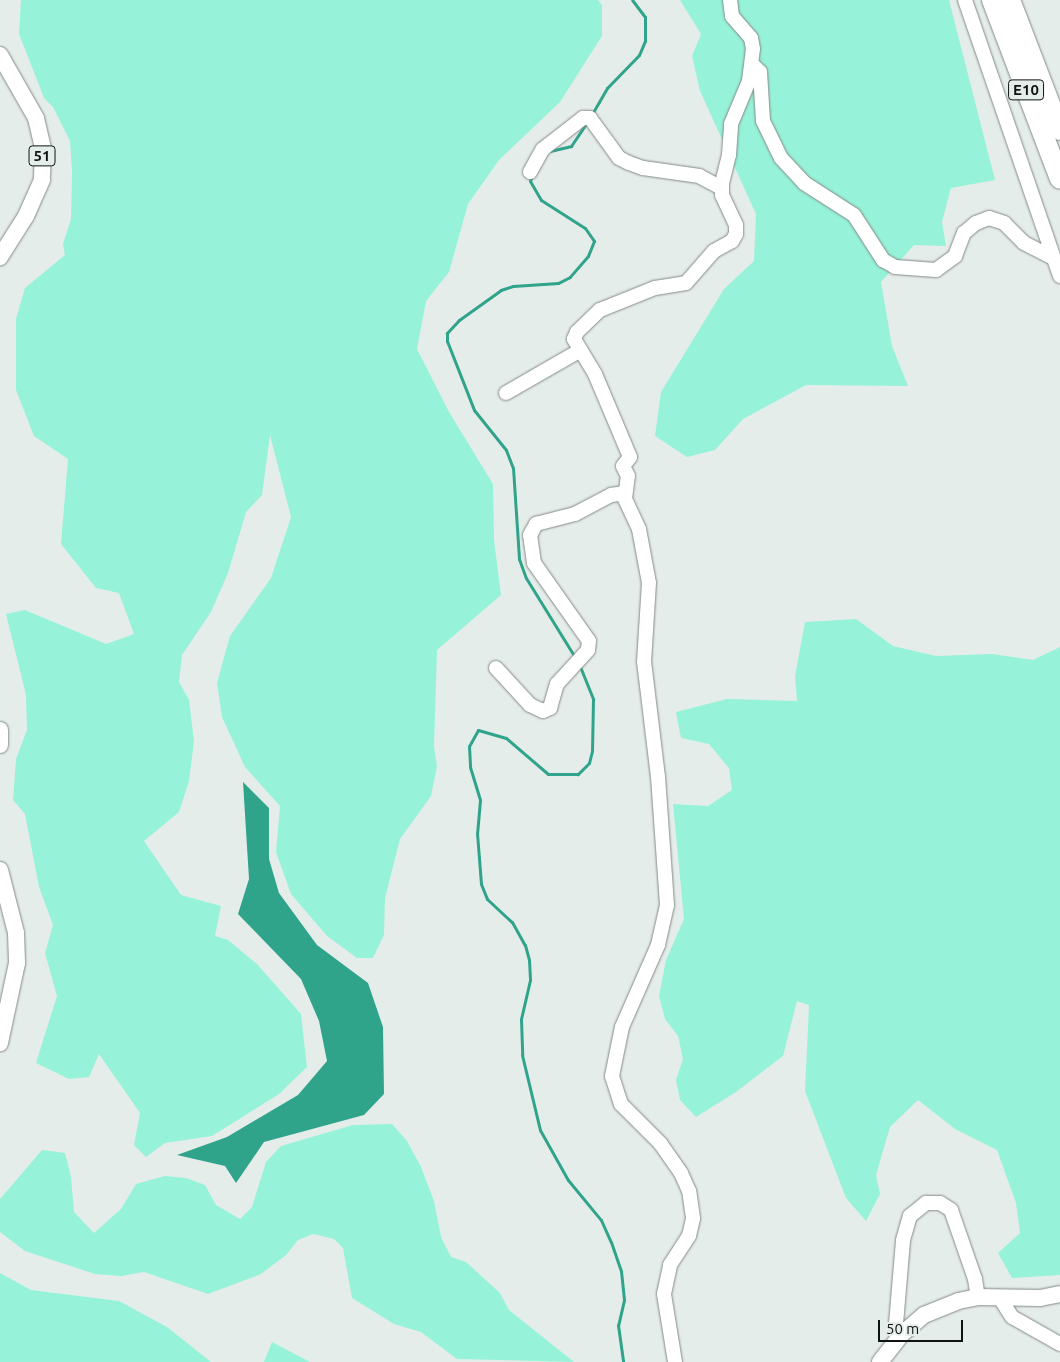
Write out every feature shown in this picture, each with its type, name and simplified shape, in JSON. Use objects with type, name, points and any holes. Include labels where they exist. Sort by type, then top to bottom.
[{"type":"highway","name":"E10","points":[[992,0],[1060,179]]},
{"type":"highway","name":"E10","points":[[1010,0],[1060,130]]},
{"type":"main road","name":"51","points":[[0,55],[36,118],[43,148],[42,180],[26,216],[0,257]]},
{"type":"main road","points":[[0,730],[0,745]]},
{"type":"main road","points":[[0,870],[16,933],[17,963],[0,1043]]},
{"type":"main road","points":[[880,1362],[902,1334],[924,1315],[958,1301],[978,1297],[1040,1298],[1060,1294]]},
{"type":"street","points":[[675,1362],[664,1294],[670,1266],[689,1236],[693,1218],[689,1191],[681,1173],[661,1144],[621,1104],[612,1076],[622,1027],[658,944],[667,905],[658,777],[644,662],[649,583],[639,529],[625,499],[628,476],[623,466],[630,457],[594,374],[575,345],[577,332],[600,310],[655,288],[686,283],[714,251],[732,241],[736,225],[722,188],[731,124],[749,81],[752,64],[751,38],[732,16],[730,0]]},
{"type":"street","points":[[965,0],[1060,276]]},
{"type":"street","points":[[752,64],[760,72],[763,121],[781,158],[804,183],[854,215],[883,260],[895,267],[936,270],[955,256],[964,233],[976,222],[990,218],[1004,224],[1024,243],[1053,258]]},
{"type":"street","points":[[530,172],[543,149],[576,123],[590,118],[600,128],[619,158],[643,168],[699,176],[722,188]]},
{"type":"street","points":[[506,393],[579,351]]},
{"type":"street","points":[[496,668],[530,705],[543,711],[550,708],[557,684],[588,650],[590,641],[534,563],[530,535],[536,524],[575,514],[611,495],[625,493]]},
{"type":"street","points":[[902,1334],[896,1324],[903,1240],[910,1216],[926,1203],[940,1203],[951,1210],[975,1279],[978,1297]]},
{"type":"street","points":[[1000,1298],[1012,1317],[1060,1344]]},
{"type":"shaded area","points":[[21,0],[598,0],[602,5],[602,36],[560,102],[499,160],[468,204],[449,272],[426,301],[417,349],[449,412],[493,484],[494,540],[501,595],[437,650],[434,747],[437,766],[431,796],[400,839],[385,898],[384,935],[373,958],[357,958],[327,936],[291,894],[276,852],[280,806],[245,767],[222,717],[217,683],[230,636],[271,578],[291,517],[270,435],[262,495],[246,512],[228,573],[211,612],[182,655],[179,682],[189,700],[194,741],[189,781],[179,812],[144,841],[181,895],[221,906],[215,936],[228,940],[257,964],[301,1014],[307,1067],[279,1094],[212,1136],[165,1143],[146,1157],[134,1145],[140,1113],[99,1054],[89,1077],[69,1079],[36,1063],[57,996],[45,953],[53,925],[39,887],[25,814],[13,800],[16,759],[27,730],[26,695],[6,614],[25,610],[106,644],[134,634],[119,593],[96,588],[61,544],[68,459],[34,436],[16,390],[16,319],[25,288],[65,255],[63,244],[71,219],[72,171],[70,141],[53,107],[44,98],[19,34]]},
{"type":"shaded area","points":[[680,0],[949,0],[995,180],[951,188],[942,222],[946,246],[914,245],[881,282],[892,346],[908,386],[806,385],[743,419],[715,450],[687,457],[655,436],[661,392],[724,289],[754,261],[756,214],[700,91],[692,56],[701,34]]},
{"type":"shaded area","points":[[856,619],[893,646],[936,656],[992,654],[1033,660],[1060,647],[1060,1275],[1012,1278],[998,1253],[1020,1233],[1016,1203],[997,1150],[955,1129],[918,1100],[890,1127],[876,1175],[880,1194],[866,1221],[846,1198],[805,1091],[809,1005],[797,1001],[783,1056],[736,1092],[696,1117],[680,1100],[676,1080],[683,1059],[678,1036],[665,1019],[659,996],[666,960],[684,919],[673,804],[708,806],[732,790],[729,768],[709,744],[681,738],[676,712],[727,699],[797,701],[795,676],[805,622]]},
{"type":"shaded area","points":[[243,782],[269,808],[269,859],[279,893],[317,945],[368,983],[383,1027],[384,1094],[364,1115],[264,1142],[236,1183],[225,1166],[177,1155],[227,1137],[298,1095],[327,1061],[319,1021],[301,979],[238,914],[249,879]]},
{"type":"shaded area","points":[[392,1124],[407,1141],[421,1167],[434,1201],[441,1237],[451,1257],[466,1262],[500,1293],[509,1310],[574,1362],[457,1359],[421,1332],[394,1324],[352,1298],[343,1248],[334,1239],[313,1234],[298,1240],[286,1255],[261,1274],[208,1294],[144,1272],[121,1276],[95,1274],[25,1251],[0,1232],[0,1199],[42,1150],[65,1153],[71,1177],[74,1212],[94,1233],[121,1209],[136,1184],[165,1176],[186,1178],[205,1185],[216,1205],[240,1219],[252,1207],[266,1162],[281,1146],[353,1125]]},
{"type":"shaded area","points":[[0,1273],[31,1290],[119,1301],[167,1327],[211,1362],[0,1362]]},
{"type":"shaded area","points":[[272,1342],[310,1362],[264,1362]]},
{"type":"waterway","points":[[592,114],[607,88],[639,55],[645,41],[645,17],[632,0]]},
{"type":"waterway","points":[[550,151],[571,146],[588,121]]},
{"type":"waterway","points":[[532,176],[530,181],[541,200],[585,228],[594,241],[588,256],[570,277],[558,283],[513,286],[501,290],[459,320],[447,333],[447,341],[474,410],[506,450],[513,468],[519,559],[526,578],[576,659]]},
{"type":"waterway","points":[[579,664],[593,699],[592,751],[589,763],[578,774],[548,774],[506,738],[478,730],[469,746],[470,767],[480,800],[477,833],[481,884],[487,899],[512,922],[525,945],[529,960],[530,980],[521,1019],[522,1055],[540,1130],[568,1180],[601,1220],[611,1242],[621,1271],[624,1300],[618,1325],[623,1362]]}]
